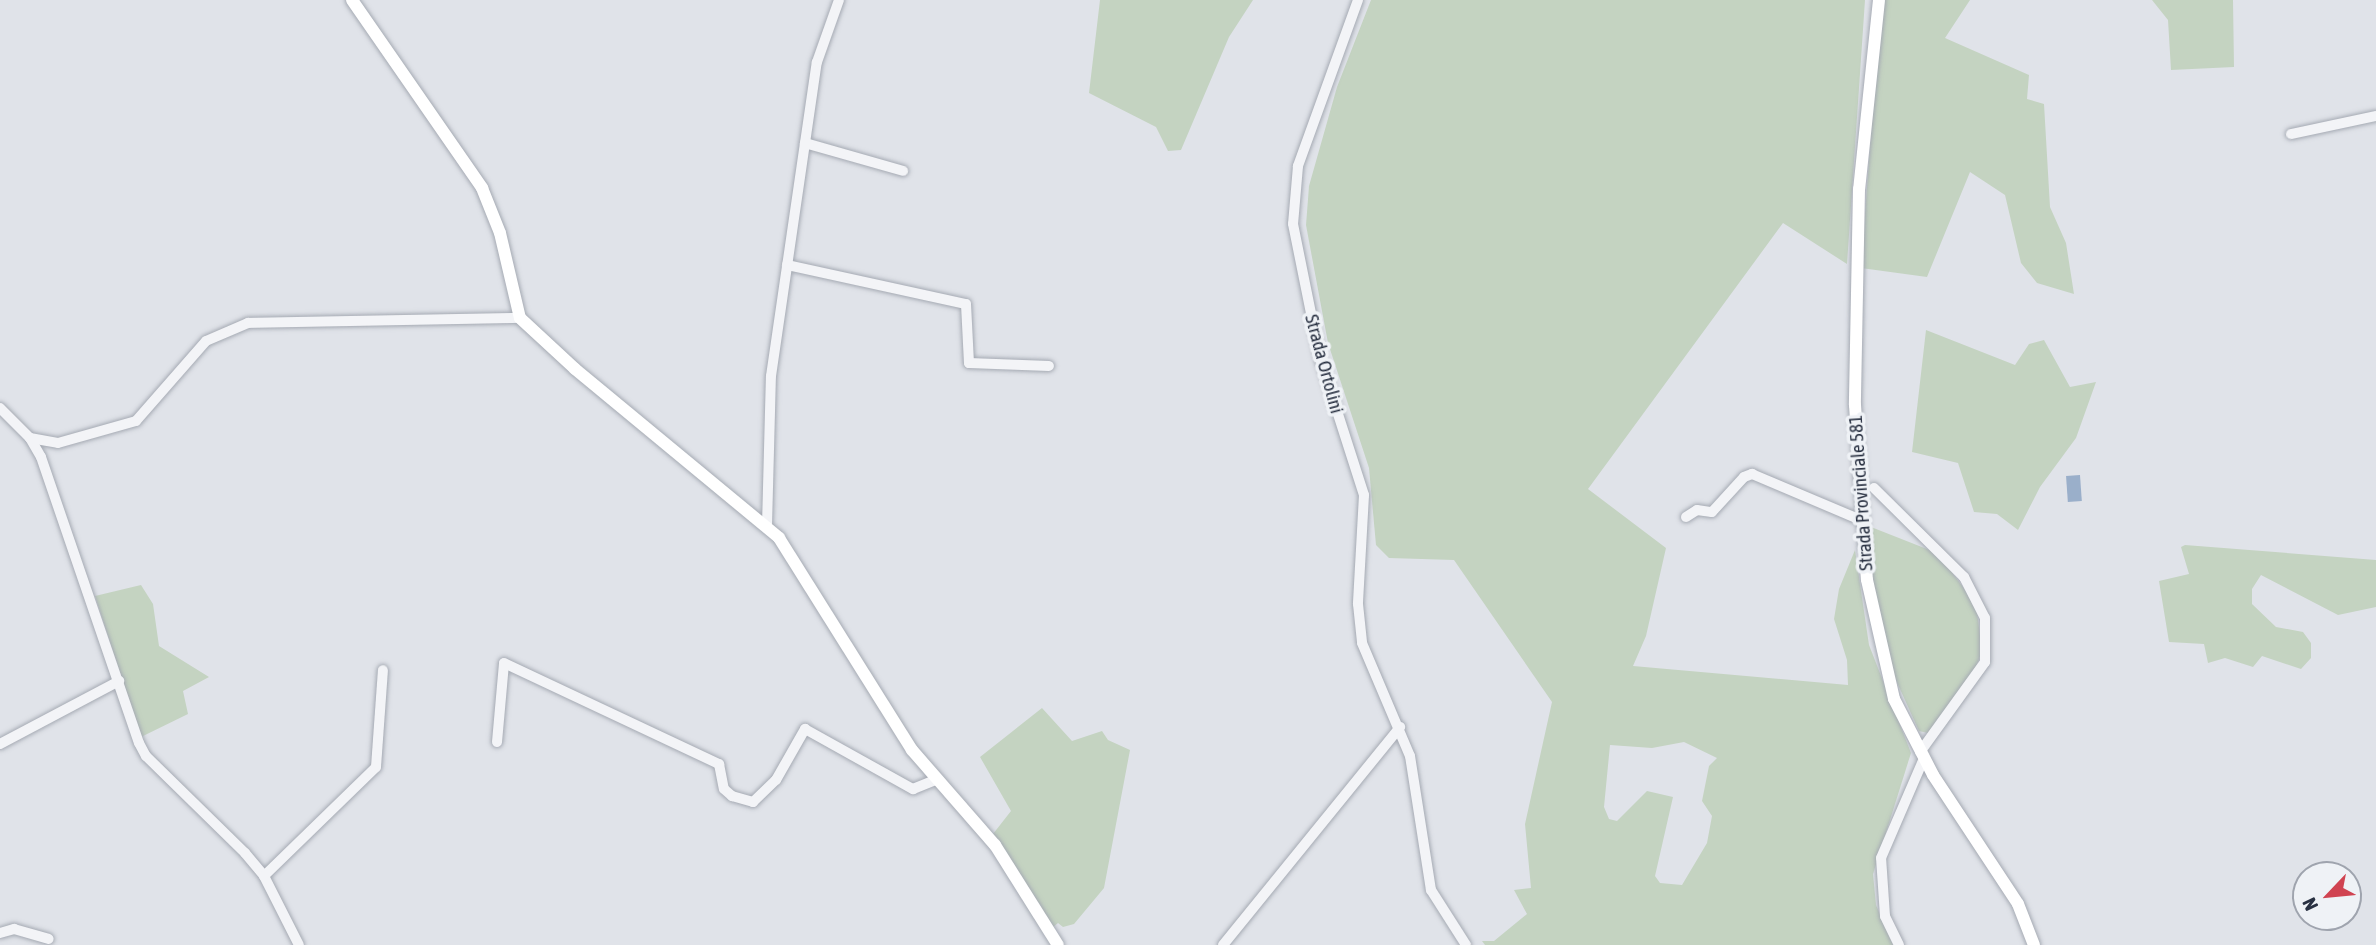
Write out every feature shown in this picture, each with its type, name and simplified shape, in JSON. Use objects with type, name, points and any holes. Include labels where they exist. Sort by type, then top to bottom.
[{"type":"main road","points":[[352,0],[482,188],[500,233],[520,318],[585,378],[767,526],[798,567],[877,699],[935,780],[995,845],[1058,945]]},
{"type":"main road","name":"Strada Provinciale 581","points":[[1879,0],[1858,189],[1854,405],[1867,580],[1878,642],[1894,699],[1922,755],[2018,904],[2034,945]]},
{"type":"street","points":[[767,526],[771,376],[817,62],[839,0]]},
{"type":"street","name":"Strada Ortolini","points":[[1358,0],[1298,166],[1293,224],[1320,358],[1364,495],[1360,632],[1400,727],[1416,782],[1431,890],[1466,945]]},
{"type":"street","points":[[2291,134],[2376,116]]},
{"type":"street","points":[[805,144],[903,172]]},
{"type":"street","points":[[787,265],[966,304],[969,363],[1049,366]]},
{"type":"street","points":[[30,438],[58,443],[136,421],[206,341],[248,323],[520,318]]},
{"type":"street","points":[[0,408],[30,438],[41,457],[146,756],[264,876],[299,945]]},
{"type":"street","points":[[1686,517],[1697,510],[1712,512],[1744,477],[1752,474],[1863,522]]},
{"type":"street","points":[[1874,488],[1964,577],[1985,618],[1986,662],[1922,755],[1881,858],[1885,916],[1899,945]]},
{"type":"street","points":[[497,741],[504,663],[719,764],[724,789],[732,796],[753,802],[776,780],[805,729],[913,789],[935,780]]},
{"type":"street","points":[[264,876],[376,767],[383,670]]},
{"type":"street","points":[[0,744],[119,681]]},
{"type":"street","points":[[1223,945],[1400,727]]},
{"type":"street","points":[[0,933],[14,929],[49,939]]},
{"type":"green space","points":[[1100,0],[1253,0],[1229,37],[1181,150],[1168,151],[1156,127],[1089,93]]},
{"type":"green space","points":[[1371,0],[1865,0],[1847,264],[1783,223],[1588,489],[1666,548],[1646,636],[1633,666],[1848,685],[1847,660],[1834,619],[1839,589],[1855,550],[1869,645],[1911,753],[1873,874],[1876,905],[1893,945],[1485,945],[1482,941],[1494,941],[1527,914],[1514,890],[1531,888],[1525,824],[1552,702],[1454,560],[1389,558],[1376,545],[1369,468],[1328,343],[1306,225],[1309,186],[1337,87]],"holes":[[[1684,742],[1717,758],[1709,766],[1702,801],[1712,816],[1707,843],[1682,885],[1660,883],[1655,876],[1673,797],[1647,791],[1617,821],[1609,819],[1604,807],[1610,745],[1652,748]]]},
{"type":"green space","points":[[1881,0],[1970,0],[1945,38],[2029,75],[2027,99],[2044,104],[2050,207],[2066,243],[2074,294],[2037,283],[2021,263],[2005,195],[1970,172],[1927,277],[1861,268]]},
{"type":"green space","points":[[2152,0],[2233,0],[2234,67],[2171,70],[2168,20]]},
{"type":"green space","points":[[1926,330],[2015,365],[2029,344],[2044,340],[2070,387],[2096,382],[2076,438],[2040,487],[2018,530],[1997,514],[1974,512],[1958,463],[1912,452]]},
{"type":"green space","points":[[1871,527],[1937,553],[1976,604],[1982,651],[1973,675],[1928,733],[1919,731],[1890,667],[1874,598]]},
{"type":"green space","points":[[2185,545],[2376,560],[2376,607],[2338,615],[2261,575],[2252,589],[2252,604],[2276,627],[2303,632],[2311,643],[2311,658],[2301,669],[2262,656],[2253,667],[2225,658],[2208,663],[2204,644],[2169,642],[2159,581],[2189,574],[2181,547]]},
{"type":"green space","points":[[141,585],[153,604],[159,646],[209,677],[183,691],[188,714],[141,737],[95,596]]},
{"type":"green space","points":[[1042,708],[1072,741],[1102,731],[1108,740],[1130,750],[1104,888],[1074,924],[1063,927],[1058,923],[1052,928],[993,834],[1011,811],[980,757]]},
{"type":"water","points":[[2080,475],[2082,501],[2068,502],[2066,476]]}]
